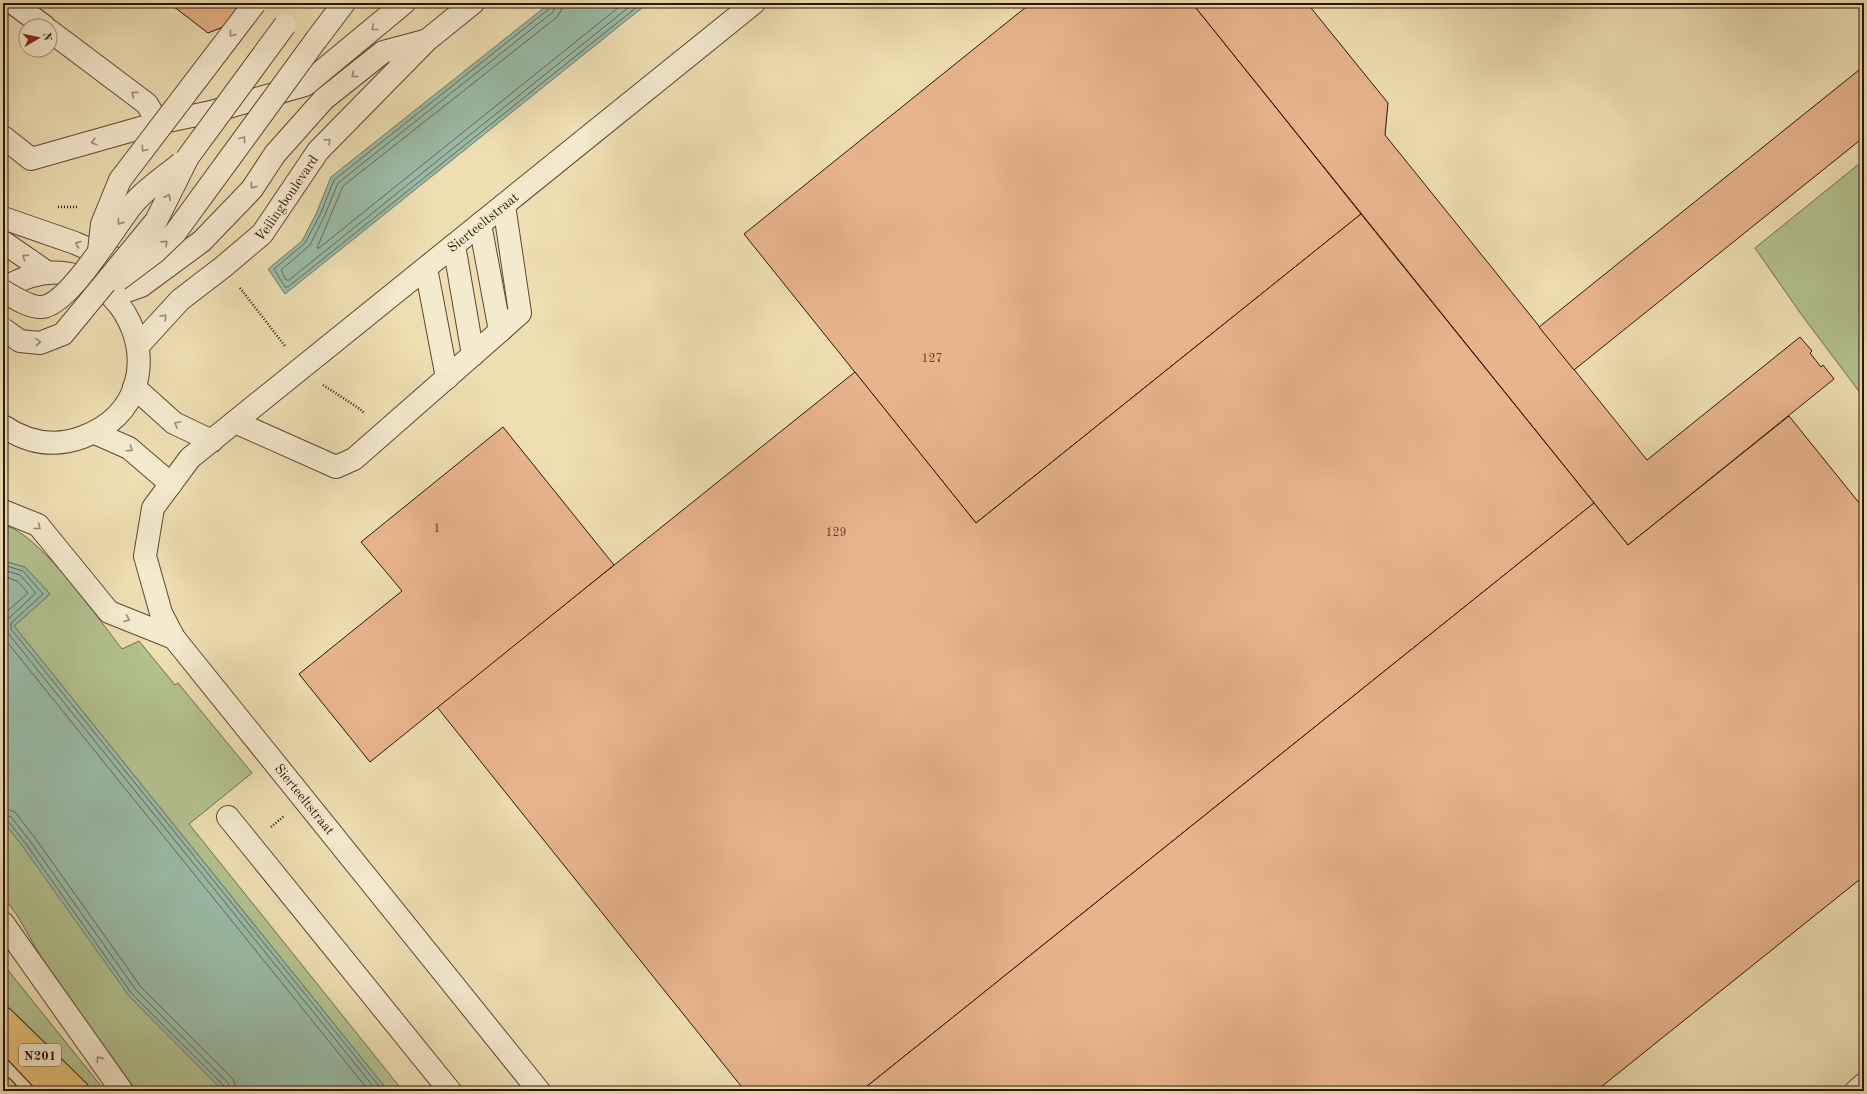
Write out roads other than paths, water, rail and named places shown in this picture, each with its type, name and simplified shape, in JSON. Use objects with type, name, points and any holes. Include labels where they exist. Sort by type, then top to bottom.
[{"type":"main road","name":"N201","points":[[3,1018],[78,1091]]},
{"type":"main road","points":[[3,1038],[53,1091]]},
{"type":"main road","points":[[3,1088],[6,1091]]},
{"type":"lane","points":[[14,3],[34,18]]},
{"type":"lane","points":[[99,251],[102,224],[120,180],[255,3]]},
{"type":"lane","points":[[90,301],[154,253],[175,233],[344,3]]},
{"type":"lane","points":[[3,137],[32,159],[158,123],[211,112],[304,85],[404,3]]},
{"type":"lane","name":"Veilingboulevard","points":[[138,346],[180,300],[223,267],[262,234],[318,151],[426,41],[473,3]]},
{"type":"lane","name":"Sierteeltstraat","points":[[539,1091],[174,638],[161,613],[145,556],[153,508],[190,458],[754,3]]},
{"type":"lane","points":[[3,329],[20,341],[40,343],[63,334],[156,221],[188,157],[285,25]]},
{"type":"lane","points":[[58,37],[147,104],[158,123]]},
{"type":"lane","name":"Veilingboulevard","points":[[113,296],[141,286],[170,266],[217,227],[252,189],[275,154],[297,127],[324,99],[383,52],[426,41]]},
{"type":"lane","points":[[8,435],[44,443],[70,442],[95,433],[112,421],[125,405],[134,387],[138,367],[138,346],[133,327],[125,311],[113,296],[93,282],[71,274],[48,272],[24,277],[3,290],[18,301],[42,307],[62,298],[99,251],[134,203],[188,157]]},
{"type":"lane","points":[[235,422],[336,467],[354,459],[520,313],[504,205]]},
{"type":"lane","points":[[3,218],[75,243],[107,257],[137,263],[170,266]]},
{"type":"lane","points":[[480,224],[500,331]]},
{"type":"lane","points":[[3,242],[48,272]]},
{"type":"lane","points":[[454,245],[473,355]]},
{"type":"lane","points":[[426,268],[447,378]]},
{"type":"lane","points":[[134,387],[174,423],[212,441]]},
{"type":"lane","points":[[95,433],[129,448],[171,484]]},
{"type":"lane","points":[[3,511],[38,525],[109,612],[174,638]]},
{"type":"lane","points":[[228,817],[450,1091]]},
{"type":"lane","points":[[3,923],[122,1091]]},
{"type":"lane","points":[[1856,1091],[1864,1084]]},
{"type":"water","points":[[550,3],[648,3],[285,294],[268,269],[302,241],[316,214],[331,177]]},
{"type":"water","points":[[3,561],[25,567],[50,594],[14,626],[388,1091],[223,1091],[129,996],[3,821]]}]
